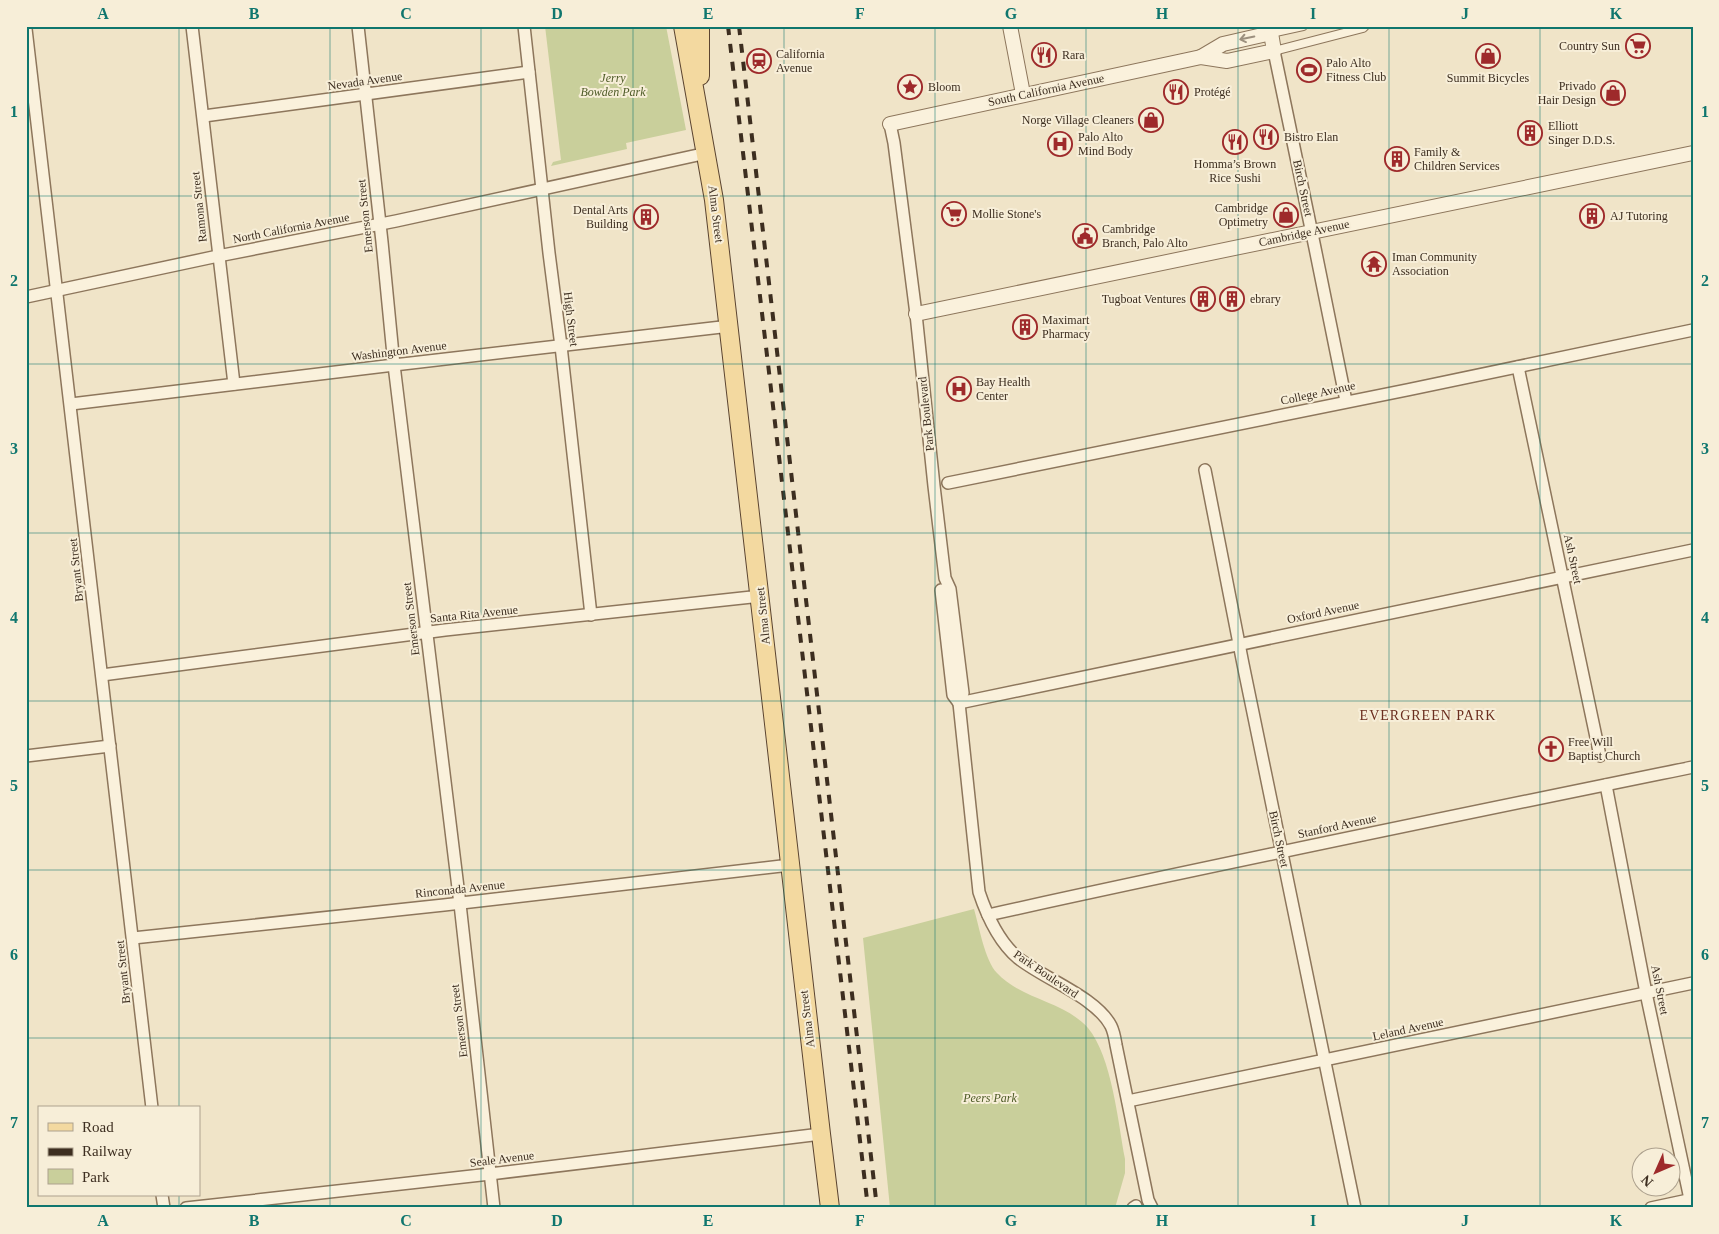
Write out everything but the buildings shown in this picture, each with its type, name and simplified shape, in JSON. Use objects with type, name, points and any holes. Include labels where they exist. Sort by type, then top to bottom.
[{"type":"main road","name":"Alma Street","points":[[683,26],[707,153],[730,326],[830,1208]]},
{"type":"main road","points":[[699,112],[700,26]]},
{"type":"street","name":"Ramona Street","points":[[192,26],[234,384]]},
{"type":"street","name":"Emerson Street","points":[[358,26],[394,364],[460,904],[494,1208]]},
{"type":"street","name":"High Street","points":[[524,26],[591,615]]},
{"type":"street","points":[[1010,26],[1024,94]]},
{"type":"street","name":"South California Avenue","points":[[890,124],[1202,57],[1223,44],[1270,29],[1303,26]]},
{"type":"street","name":"South California Avenue","points":[[1202,57],[1227,61],[1317,41],[1365,26]]},
{"type":"street","name":"Bryant Street","points":[[26,29],[152,1106]]},
{"type":"street","name":"Birch Street","points":[[1270,29],[1346,401]]},
{"type":"street","name":"Nevada Avenue","points":[[204,116],[529,72]]},
{"type":"street","name":"Park Boulevard","points":[[890,124],[894,142],[916,314],[945,578],[950,589],[962,693],[959,703],[980,892],[997,933],[1018,958],[1090,1004],[1102,1014],[1113,1032],[1148,1200],[1152,1208]]},
{"type":"street","name":"Cambridge Avenue","points":[[916,314],[1693,152]]},
{"type":"street","name":"North California Avenue","points":[[26,297],[380,224],[707,153]]},
{"type":"street","name":"Washington Avenue","points":[[71,404],[394,364],[730,326]]},
{"type":"street","name":"College Avenue","points":[[948,483],[1346,401],[1518,368],[1693,330]]},
{"type":"street","name":"Ash Street","points":[[1518,368],[1600,756]]},
{"type":"street","name":"Birch Street","points":[[1205,470],[1355,1208]]},
{"type":"street","name":"Oxford Avenue","points":[[959,703],[1693,550]]},
{"type":"street","name":"Park Boulevard","points":[[941,590],[953,696],[959,703]]},
{"type":"street","name":"Santa Rita Avenue","points":[[102,675],[427,633],[761,596]]},
{"type":"street","points":[[26,756],[110,746]]},
{"type":"street","name":"Stanford Avenue","points":[[988,915],[1282,851],[1693,767]]},
{"type":"street","name":"Ash Street","points":[[1606,785],[1646,993],[1692,1199]]},
{"type":"street","name":"Rinconada Avenue","points":[[133,938],[460,904],[790,865]]},
{"type":"street","name":"Leland Avenue","points":[[1128,1101],[1693,983]]},
{"type":"street","name":"Seale Avenue","points":[[186,1208],[821,1134]]},
{"type":"street","points":[[1651,1208],[1692,1199]]},
{"type":"green space","name":"Jerry Bowden Park","points":[[545,26],[666,26],[686,130],[626,143],[627,149],[551,166],[553,162],[561,160]]},
{"type":"green space","name":"Peers Park","points":[[974,909],[986,952],[997,973],[1018,989],[1078,1019],[1088,1028],[1096,1040],[1113,1090],[1125,1159],[1125,1173],[1115,1208],[890,1208],[863,938]]},
{"type":"railway","points":[[728,26],[868,1208]]},
{"type":"railway","points":[[739,26],[877,1208]]},
{"type":"place","name":"Country Sun","points":[[1638,46]]},
{"type":"place","name":"Rara","points":[[1044,55]]},
{"type":"place","name":"Summit Bicycles","points":[[1488,56]]},
{"type":"place","name":"California Avenue","points":[[759,61]]},
{"type":"place","name":"Palo Alto Fitness Club","points":[[1309,70]]},
{"type":"place","name":"Bloom","points":[[910,87]]},
{"type":"place","name":"Protégé","points":[[1176,92]]},
{"type":"place","name":"Privado Hair Design","points":[[1613,93]]},
{"type":"place","name":"Norge Village Cleaners","points":[[1151,120]]},
{"type":"place","name":"Elliott Singer D.D.S.","points":[[1530,133]]},
{"type":"place","name":"Bistro Elan","points":[[1266,137]]},
{"type":"place","name":"Homma’s Brown Rice Sushi","points":[[1235,142]]},
{"type":"place","name":"Palo Alto Mind Body","points":[[1060,144]]},
{"type":"place","name":"Family & Children Services","points":[[1397,159]]},
{"type":"place","name":"Mollie Stone's","points":[[954,214]]},
{"type":"place","name":"Cambridge Optimetry","points":[[1286,215]]},
{"type":"place","name":"AJ Tutoring","points":[[1592,216]]},
{"type":"place","name":"Dental Arts Building","points":[[646,217]]},
{"type":"place","name":"Cambridge Branch, Palo Alto","points":[[1085,236]]},
{"type":"place","name":"Iman Community Association","points":[[1374,264]]},
{"type":"place","name":"Tugboat Ventures","points":[[1203,299]]},
{"type":"place","name":"ebrary","points":[[1232,299]]},
{"type":"place","name":"Maximart Pharmacy","points":[[1025,327]]},
{"type":"place","name":"Bay Health Center","points":[[959,389]]},
{"type":"place","name":"Free Will Baptist Church","points":[[1551,749]]},
{"type":"district","name":"EVERGREEN PARK","points":[[1428,715]]}]
